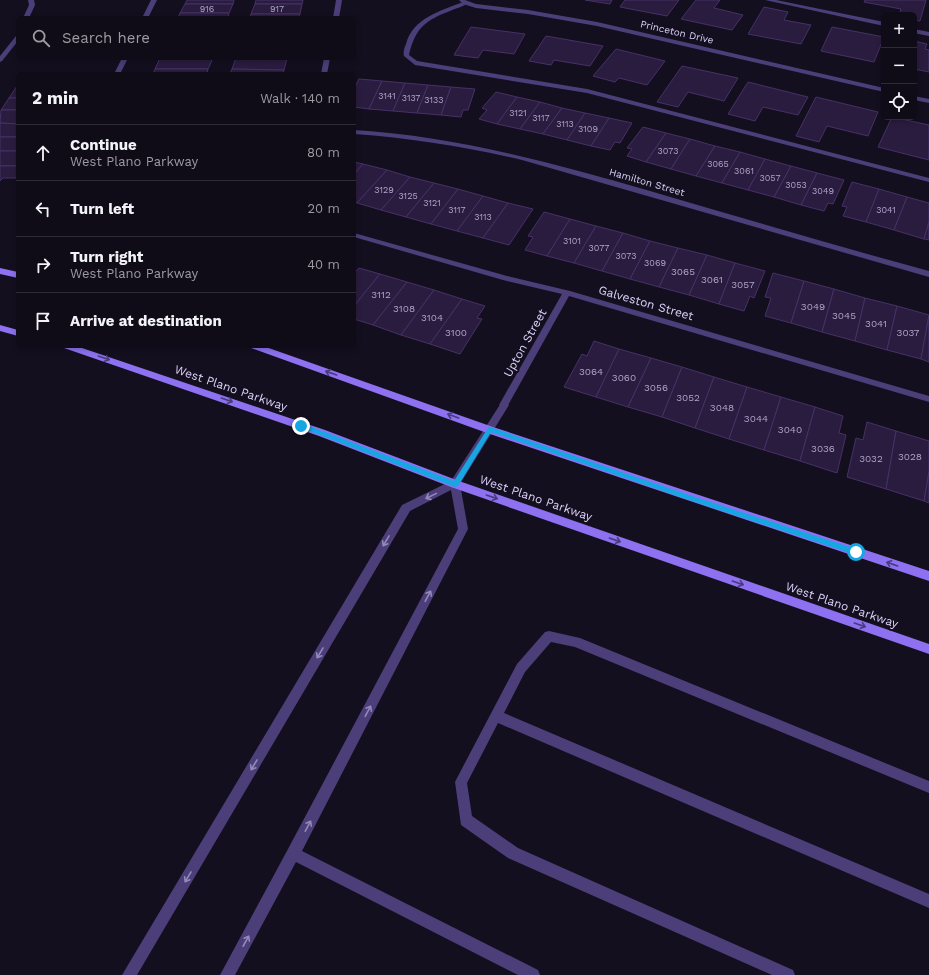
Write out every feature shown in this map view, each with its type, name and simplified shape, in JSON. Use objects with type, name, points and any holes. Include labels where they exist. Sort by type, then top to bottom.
[{"type":"main road","points":[[0,271],[16,275]]},
{"type":"main road","points":[[0,328],[16,332]]},
{"type":"main road","name":"West Plano Parkway","points":[[73,348],[315,431],[455,484],[929,649]]},
{"type":"main road","points":[[260,348],[490,430],[929,576]]},
{"type":"street","points":[[27,16],[32,5],[31,0]]},
{"type":"street","points":[[146,16],[154,0]]},
{"type":"street","points":[[336,16],[339,0]]},
{"type":"street","points":[[768,0],[881,23]]},
{"type":"street","points":[[464,1],[423,22],[414,32],[409,41],[406,55],[415,63],[518,78],[587,91],[929,180]]},
{"type":"street","name":"Princeton Drive","points":[[464,1],[476,6],[528,12],[598,24],[881,89]]},
{"type":"street","points":[[917,32],[929,34]]},
{"type":"street","points":[[0,60],[16,40]]},
{"type":"street","points":[[118,72],[124,60]]},
{"type":"street","points":[[324,72],[327,60]]},
{"type":"street","points":[[917,99],[929,101]]},
{"type":"street","name":"Hamilton Street","points":[[356,132],[385,133],[435,139],[530,159],[929,274]]},
{"type":"street","name":"Galveston Street","points":[[356,236],[506,278],[566,292],[929,399]]},
{"type":"street","name":"Upton Street","points":[[455,484],[490,430],[566,292]]},
{"type":"street","points":[[129,975],[406,508],[455,484],[463,529],[293,854],[227,975]]},
{"type":"street","points":[[788,975],[513,853],[466,820],[461,782],[522,668],[549,636],[576,642],[929,787]]},
{"type":"street","points":[[496,716],[929,901]]},
{"type":"street","points":[[293,854],[533,975]]},
{"type":"building","points":[[187,0],[234,0],[233,4],[185,4]]},
{"type":"building","points":[[256,0],[303,0],[302,4],[255,4]]},
{"type":"building","points":[[585,0],[612,0],[610,4]]},
{"type":"building","points":[[625,0],[679,0],[667,16],[620,7]]},
{"type":"building","points":[[696,0],[720,0],[714,8],[743,15],[732,30],[681,19]]},
{"type":"building","points":[[865,0],[926,0],[920,21],[917,20],[917,12],[900,12],[901,9],[864,2]]},
{"type":"building","points":[[185,4],[233,4],[229,13],[180,13]]},
{"type":"building","points":[[255,4],[302,4],[300,14],[251,14]]},
{"type":"building","points":[[764,7],[788,12],[784,20],[811,25],[801,44],[748,34]]},
{"type":"building","points":[[180,13],[229,13],[228,16],[179,16]]},
{"type":"building","points":[[251,14],[300,14],[299,16],[250,16]]},
{"type":"building","points":[[471,27],[525,34],[514,54],[483,50],[478,58],[454,55]]},
{"type":"building","points":[[832,27],[881,36],[881,44],[874,62],[821,51]]},
{"type":"building","points":[[546,36],[603,46],[590,66],[554,60],[551,65],[529,61]]},
{"type":"building","points":[[917,42],[927,44],[925,49],[929,50],[929,72],[917,70]]},
{"type":"building","points":[[616,49],[665,61],[647,85],[619,78],[615,82],[593,76]]},
{"type":"building","points":[[159,60],[212,60],[208,69],[155,69]]},
{"type":"building","points":[[235,60],[286,60],[284,70],[232,69]]},
{"type":"building","points":[[682,66],[738,78],[724,101],[688,92],[678,107],[657,102]]},
{"type":"building","points":[[155,69],[208,69],[207,72],[154,72]]},
{"type":"building","points":[[232,69],[284,70],[284,72],[231,72]]},
{"type":"building","points":[[359,79],[382,81],[369,109],[356,107],[356,85]]},
{"type":"building","points":[[382,81],[405,83],[393,111],[369,109]]},
{"type":"building","points":[[748,82],[808,97],[798,115],[763,107],[755,121],[728,114]]},
{"type":"building","points":[[405,83],[428,85],[417,113],[393,111]]},
{"type":"building","points":[[428,85],[451,87],[441,115],[417,113]]},
{"type":"building","points":[[451,87],[475,89],[468,110],[463,110],[461,117],[441,115]]},
{"type":"building","points":[[16,88],[16,98],[9,98]]},
{"type":"building","points":[[496,92],[517,97],[497,124],[479,119],[487,110],[482,108]]},
{"type":"building","points":[[517,97],[540,102],[520,129],[497,124]]},
{"type":"building","points":[[816,97],[878,112],[868,136],[827,126],[819,142],[796,136]]},
{"type":"building","points":[[9,98],[16,98],[16,110],[1,110]]},
{"type":"building","points":[[540,102],[562,108],[543,134],[520,129]]},
{"type":"building","points":[[562,108],[585,113],[567,140],[543,134]]},
{"type":"building","points":[[1,110],[16,110],[16,124],[0,123]]},
{"type":"building","points":[[585,113],[609,118],[591,146],[567,140]]},
{"type":"building","points":[[609,118],[632,123],[620,143],[615,142],[610,150],[591,146]]},
{"type":"building","points":[[891,120],[906,120],[929,125],[929,160],[878,147]]},
{"type":"building","points":[[0,123],[16,124],[16,137],[0,137]]},
{"type":"building","points":[[643,127],[666,133],[646,162],[627,156],[632,149],[627,148]]},
{"type":"building","points":[[666,133],[690,139],[671,169],[646,162]]},
{"type":"building","points":[[0,137],[16,137],[16,151],[0,151]]},
{"type":"building","points":[[690,139],[715,146],[696,176],[671,169]]},
{"type":"building","points":[[715,146],[740,152],[722,183],[696,176]]},
{"type":"building","points":[[0,151],[16,151],[16,166],[0,166]]},
{"type":"building","points":[[740,152],[765,159],[748,190],[722,183]]},
{"type":"building","points":[[765,159],[791,166],[774,197],[748,190]]},
{"type":"building","points":[[356,162],[363,164],[356,172]]},
{"type":"building","points":[[363,164],[387,170],[357,203],[356,203],[356,172]]},
{"type":"building","points":[[0,166],[16,166],[16,178],[3,178],[0,181]]},
{"type":"building","points":[[791,166],[817,173],[801,205],[774,197]]},
{"type":"building","points":[[387,170],[410,177],[381,210],[357,203]]},
{"type":"building","points":[[817,173],[844,180],[833,204],[828,203],[824,211],[801,205]]},
{"type":"building","points":[[410,177],[434,183],[406,217],[381,210]]},
{"type":"building","points":[[852,182],[879,189],[866,222],[843,216],[847,207],[842,206]]},
{"type":"building","points":[[434,183],[458,189],[431,224],[406,217]]},
{"type":"building","points":[[458,189],[483,196],[457,231],[431,224]]},
{"type":"building","points":[[879,189],[907,197],[894,230],[866,222]]},
{"type":"building","points":[[483,196],[508,203],[483,238],[457,231]]},
{"type":"building","points":[[907,197],[929,203],[929,222],[924,239],[894,230]]},
{"type":"building","points":[[508,203],[533,209],[509,245],[483,238]]},
{"type":"building","points":[[544,212],[570,219],[547,256],[525,250],[533,237],[528,236]]},
{"type":"building","points":[[570,219],[596,226],[574,263],[547,256]]},
{"type":"building","points":[[929,222],[929,240],[924,239]]},
{"type":"building","points":[[596,226],[623,233],[602,271],[574,263]]},
{"type":"building","points":[[623,233],[650,241],[630,279],[602,271]]},
{"type":"building","points":[[650,241],[678,248],[659,287],[630,279]]},
{"type":"building","points":[[678,248],[707,255],[689,295],[659,287]]},
{"type":"building","points":[[707,255],[735,263],[719,304],[689,295]]},
{"type":"building","points":[[735,263],[765,271],[754,298],[750,296],[744,311],[719,304]]},
{"type":"building","points":[[359,268],[380,274],[356,304],[356,271]]},
{"type":"building","points":[[773,273],[804,281],[791,323],[765,316],[771,298],[765,297]]},
{"type":"building","points":[[380,274],[407,282],[373,325],[356,320],[356,304]]},
{"type":"building","points":[[804,281],[834,289],[822,332],[791,323]]},
{"type":"building","points":[[407,282],[434,290],[401,335],[373,325]]},
{"type":"building","points":[[834,289],[865,298],[855,341],[822,332]]},
{"type":"building","points":[[434,290],[462,299],[430,344],[401,335]]},
{"type":"building","points":[[865,298],[897,306],[887,350],[855,341]]},
{"type":"building","points":[[462,299],[485,306],[477,318],[482,319],[460,354],[430,344]]},
{"type":"building","points":[[897,306],[929,315],[921,359],[887,350]]},
{"type":"building","points":[[929,315],[929,362],[921,359]]},
{"type":"building","points":[[594,341],[619,349],[596,397],[564,387],[582,354],[587,356]]},
{"type":"building","points":[[619,349],[651,358],[628,407],[596,397]]},
{"type":"building","points":[[651,358],[682,367],[662,417],[628,407]]},
{"type":"building","points":[[682,367],[714,377],[695,428],[662,417]]},
{"type":"building","points":[[714,377],[747,387],[729,439],[695,428]]},
{"type":"building","points":[[747,387],[781,397],[764,450],[729,439]]},
{"type":"building","points":[[781,397],[815,407],[800,461],[764,450]]},
{"type":"building","points":[[815,407],[843,416],[839,433],[846,435],[837,473],[800,461]]},
{"type":"building","points":[[867,422],[896,431],[886,489],[847,477],[856,438],[863,440]]},
{"type":"building","points":[[896,431],[929,441],[929,472],[924,501],[886,489]]},
{"type":"building","points":[[929,472],[929,503],[924,501]]},
{"type":"route","points":[[301,426],[455,484],[490,430],[856,552]]}]
